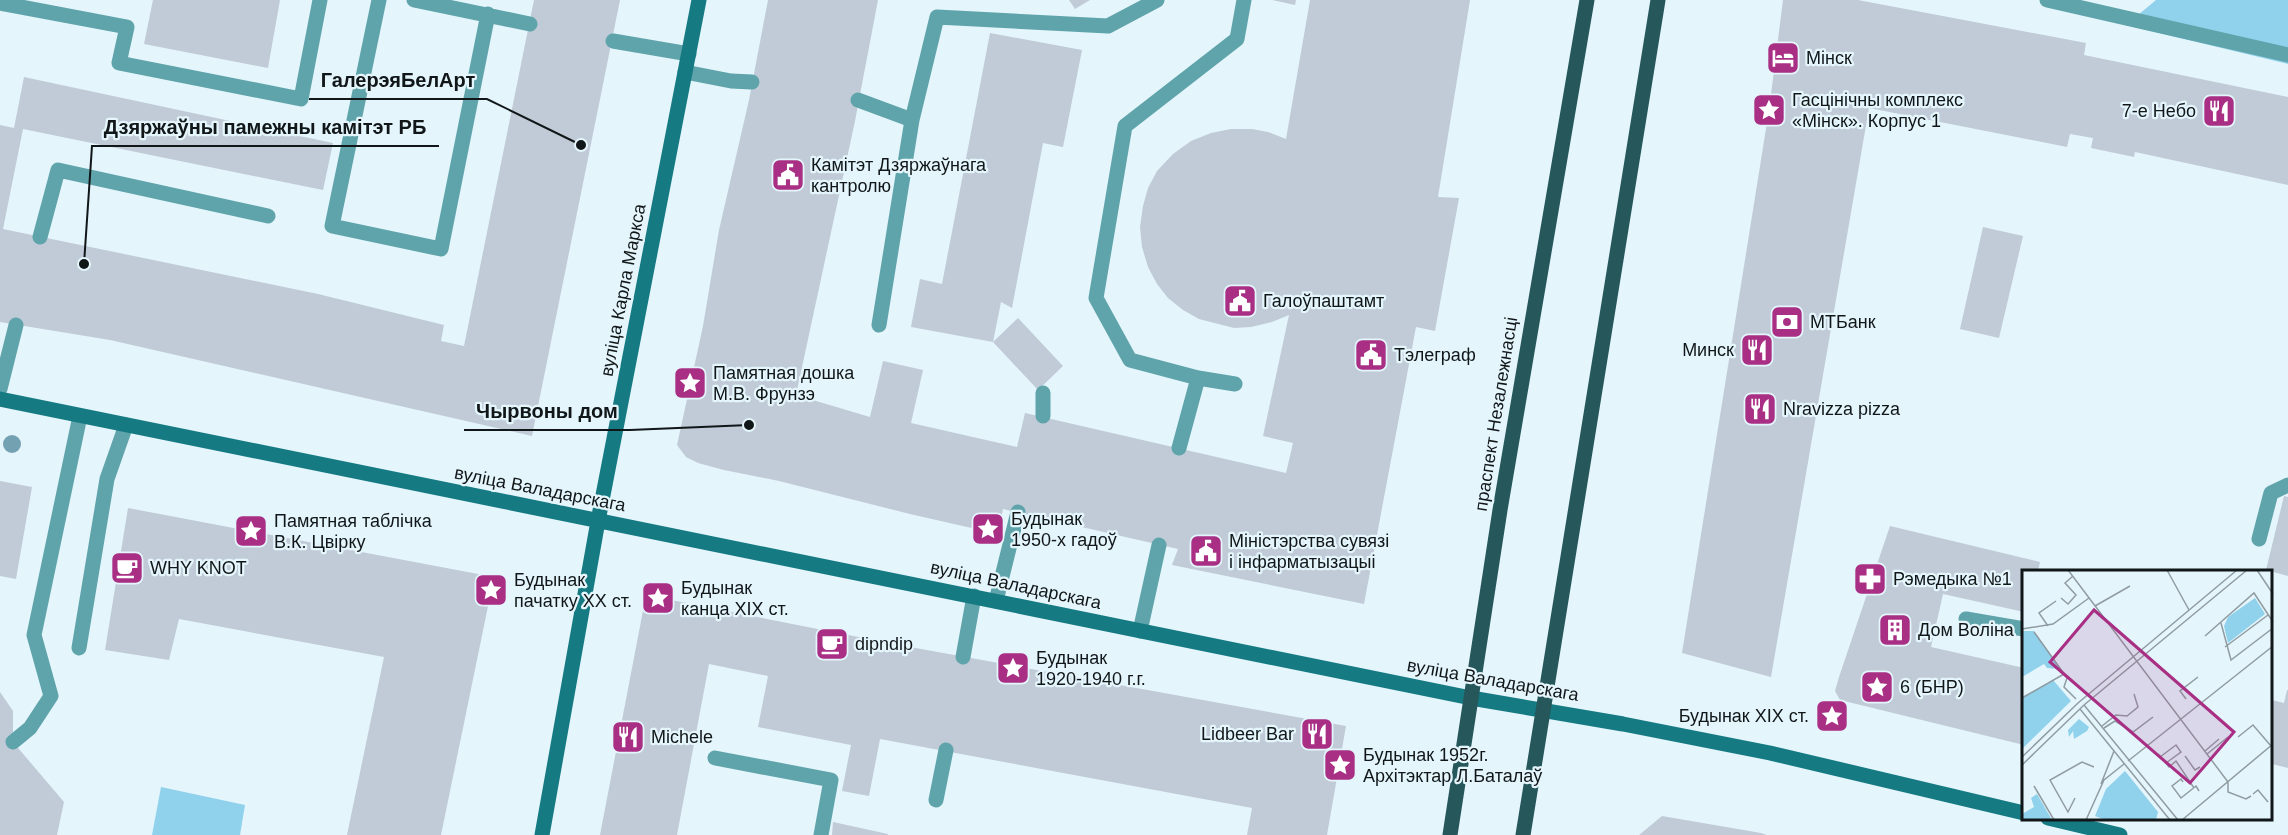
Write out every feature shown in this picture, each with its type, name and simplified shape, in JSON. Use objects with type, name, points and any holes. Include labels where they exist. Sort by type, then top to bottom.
[{"type":"main road","name":"вуліца Карла Маркса","points":[[542,835],[598,521],[699,0]]},
{"type":"main road","name":"праспект Незалежнасці","points":[[1450,835],[1502,498],[1587,0]]},
{"type":"main road","points":[[1523,835],[1658,0]]},
{"type":"main road","name":"вуліца Валадарскага","points":[[0,399],[1471,698],[1770,753],[2022,813]]},
{"type":"main road","points":[[2052,820],[2120,835]]},
{"type":"street","points":[[0,3],[127,27],[119,63],[301,99],[320,0]]},
{"type":"street","points":[[379,0],[332,226],[441,249],[488,14]]},
{"type":"street","points":[[414,0],[530,24]]},
{"type":"street","points":[[879,325],[912,120],[937,16],[1108,26],[1157,0]]},
{"type":"street","points":[[1235,384],[1198,378],[1130,360],[1096,298],[1125,126],[1237,39],[1244,0]]},
{"type":"street","points":[[2047,0],[2288,55]]},
{"type":"street","points":[[613,41],[689,54]]},
{"type":"street","points":[[685,72],[731,81],[752,82]]},
{"type":"street","points":[[858,100],[912,120]]},
{"type":"street","points":[[40,237],[58,170],[268,216]]},
{"type":"street","points":[[0,388],[16,325]]},
{"type":"street","points":[[1179,448],[1198,378]]},
{"type":"street","points":[[1043,393],[1043,416]]},
{"type":"street","points":[[13,742],[30,728],[51,696],[34,635],[80,416]]},
{"type":"street","points":[[79,648],[107,479],[126,425]]},
{"type":"street","points":[[2259,539],[2271,493],[2288,485]]},
{"type":"street","points":[[996,601],[1018,512]]},
{"type":"street","points":[[1140,631],[1160,544]]},
{"type":"street","points":[[963,657],[974,596]]},
{"type":"street","points":[[1966,619],[2022,629]]},
{"type":"street","points":[[936,800],[946,750]]},
{"type":"street","points":[[715,758],[831,780],[821,835]]},
{"type":"shaded area","points":[[2156,0],[2288,0],[2288,64],[2126,25]]},
{"type":"shaded area","points":[[161,787],[245,805],[240,835],[152,835]]},
{"type":"building","points":[[153,0],[280,0],[268,68],[144,44]]},
{"type":"building","points":[[534,0],[620,0],[532,436],[110,340],[0,322],[0,125],[14,128],[24,77],[333,143],[323,190],[23,129],[3,229],[318,294],[444,325],[441,341],[464,346]]},
{"type":"building","points":[[768,0],[878,0],[855,121],[796,395],[870,417],[883,361],[923,370],[911,423],[1017,447],[1025,413],[1286,473],[1293,443],[1263,436],[1289,315],[1251,327],[1234,328],[1199,319],[1168,298],[1148,267],[1142,247],[1140,227],[1148,188],[1157,171],[1173,154],[1191,141],[1211,133],[1231,129],[1252,129],[1286,139],[1310,0],[1470,0],[1438,197],[1459,198],[1435,331],[1416,327],[1364,604],[1172,565],[1178,549],[1003,509],[998,534],[724,470],[686,457],[677,445],[703,326],[719,230],[749,100]]},
{"type":"building","points":[[1069,0],[1090,0],[1075,9]]},
{"type":"building","points":[[1272,0],[1296,0],[1295,5]]},
{"type":"building","name":"Мінск","points":[[1783,0],[1858,0],[2086,43],[2084,55],[2288,97],[2288,185],[2135,152],[2134,157],[2091,148],[2093,138],[2070,134],[2067,147],[1869,108],[1771,677],[1682,653],[1769,110]]},
{"type":"building","points":[[990,33],[1082,50],[1063,147],[1043,143],[1012,308],[1001,302],[993,342],[911,327],[920,279],[942,284]]},
{"type":"building","points":[[1983,227],[2023,236],[1999,338],[1960,329]]},
{"type":"building","points":[[1018,318],[1063,366],[1038,390],[993,342]]},
{"type":"building","points":[[0,481],[32,487],[16,579],[0,576]]},
{"type":"building","points":[[2284,496],[2288,497],[2288,576],[2273,570],[2266,570]]},
{"type":"building","points":[[128,508],[494,577],[441,835],[347,835],[384,657],[179,619],[169,660],[105,650]]},
{"type":"building","name":"Дом Воліна","points":[[1890,526],[2040,562],[2038,570],[2022,570],[2022,612],[1943,594],[1931,647],[2022,668],[2022,745],[1840,700],[1835,691]]},
{"type":"building","points":[[646,595],[899,645],[1346,726],[1327,835],[1247,835],[1252,808],[880,739],[869,796],[842,791],[851,745],[758,727],[768,676],[709,664],[677,835],[600,835]]},
{"type":"building","points":[[2288,690],[2288,768],[2273,764],[2273,700],[2284,703]]},
{"type":"building","points":[[0,692],[13,711],[13,742],[64,802],[57,835],[0,835]]},
{"type":"building","points":[[1662,816],[1761,833],[1767,835],[1639,835]]},
{"type":"building","points":[[833,822],[888,834],[888,835],[832,835]]},
{"type":"place","name":"Мінск","points":[[1783,58]]},
{"type":"place","name":"Гасцінічны комплекс «Мінск». Корпус 1","points":[[1769,110]]},
{"type":"place","name":"7-е Небо","points":[[2219,111]]},
{"type":"place","name":"ГалерэяБелАрт","points":[[581,145]]},
{"type":"place","name":"Камітэт Дзяржаўнага кантролю","points":[[788,175]]},
{"type":"place","name":"Дзяржаўны памежны камітэт РБ","points":[[84,264]]},
{"type":"place","name":"Галоўпаштамт","points":[[1240,301]]},
{"type":"place","name":"МТБанк","points":[[1787,322]]},
{"type":"place","name":"Минск","points":[[1757,350]]},
{"type":"place","name":"Тэлеграф","points":[[1371,355]]},
{"type":"place","name":"Памятная дошка М.В. Фрунзэ","points":[[690,383]]},
{"type":"place","name":"Nravizza pizza","points":[[1760,409]]},
{"type":"place","name":"Чырвоны дом","points":[[749,425]]},
{"type":"place","name":"Будынак 1950-х гадоў","points":[[988,529]]},
{"type":"place","name":"Памятная таблічка В.К. Цвірку","points":[[251,531]]},
{"type":"place","name":"Міністэрства сувязі і інфарматызацыі","points":[[1206,551]]},
{"type":"place","name":"WHY KNOT","points":[[127,568]]},
{"type":"place","name":"Рэмедыка №1","points":[[1870,579]]},
{"type":"place","name":"Будынак пачатку XX ст.","points":[[491,590]]},
{"type":"place","name":"Будынак канца ХІХ ст.","points":[[658,598]]},
{"type":"place","name":"Дом Воліна","points":[[1895,630]]},
{"type":"place","name":"dipndip","points":[[832,644]]},
{"type":"place","name":"Будынак 1920-1940 г.г.","points":[[1013,668]]},
{"type":"place","name":"6 (БНР)","points":[[1877,687]]},
{"type":"place","name":"Будынак XIX ст.","points":[[1832,716]]},
{"type":"place","name":"Lidbeer Bar","points":[[1317,734]]},
{"type":"place","name":"Michele","points":[[628,737]]},
{"type":"place","name":"Будынак 1952г. Архітэктар Л.Баталаў","points":[[1340,765]]}]
